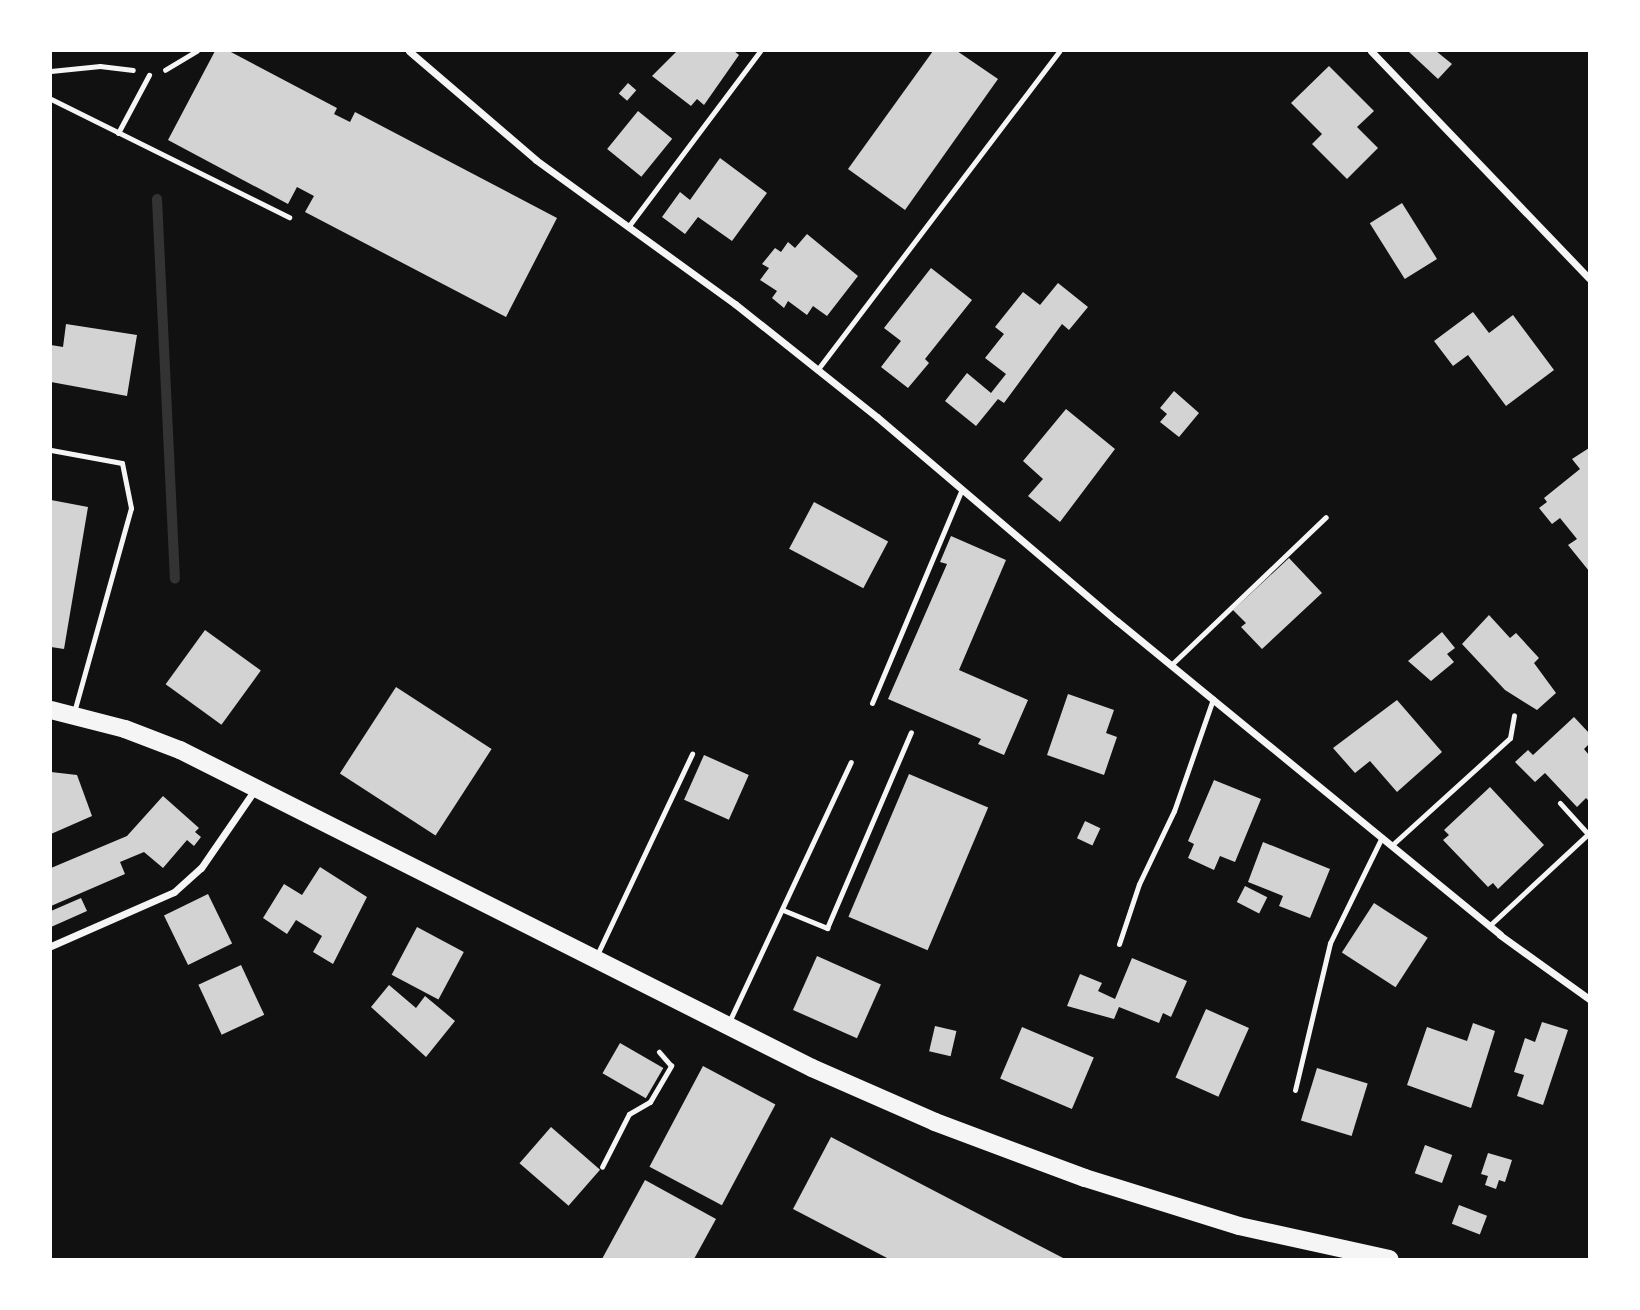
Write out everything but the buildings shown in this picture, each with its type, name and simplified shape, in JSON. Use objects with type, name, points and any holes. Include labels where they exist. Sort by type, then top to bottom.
[{"type":"main road","points":[[51,710],[180,750],[727,1026],[914,1113],[1085,1178],[1239,1226],[1384,1259]]},
{"type":"street","points":[[409,51],[536,160],[818,369],[1171,665],[1489,926],[1589,999]]},
{"type":"street","points":[[1371,51],[1589,278]]},
{"type":"street","points":[[51,946],[174,892],[201,868],[256,788]]},
{"type":"lane","points":[[628,227],[760,51]]},
{"type":"lane","points":[[818,369],[1059,51]]},
{"type":"lane","points":[[118,133],[149,75]]},
{"type":"lane","points":[[51,99],[289,217]]},
{"type":"lane","points":[[51,450],[122,463],[131,508],[73,715]]},
{"type":"lane","points":[[872,703],[962,489]]},
{"type":"lane","points":[[1171,665],[1326,517]]},
{"type":"lane","points":[[1119,944],[1139,884],[1174,811],[1213,699]]},
{"type":"lane","points":[[1392,845],[1510,738],[1514,715]]},
{"type":"lane","points":[[783,910],[827,928],[911,732]]},
{"type":"lane","points":[[595,959],[692,754]]},
{"type":"lane","points":[[727,1026],[851,762]]},
{"type":"lane","points":[[1489,926],[1588,834],[1560,803]]},
{"type":"lane","points":[[1295,1090],[1330,943],[1382,837]]},
{"type":"path","points":[[51,71],[100,66],[149,75],[171,68],[197,51]]},
{"type":"path","points":[[602,1167],[629,1114],[650,1102],[671,1066],[659,1052]]},
{"type":"waterway","points":[[157,199],[175,579]]}]
